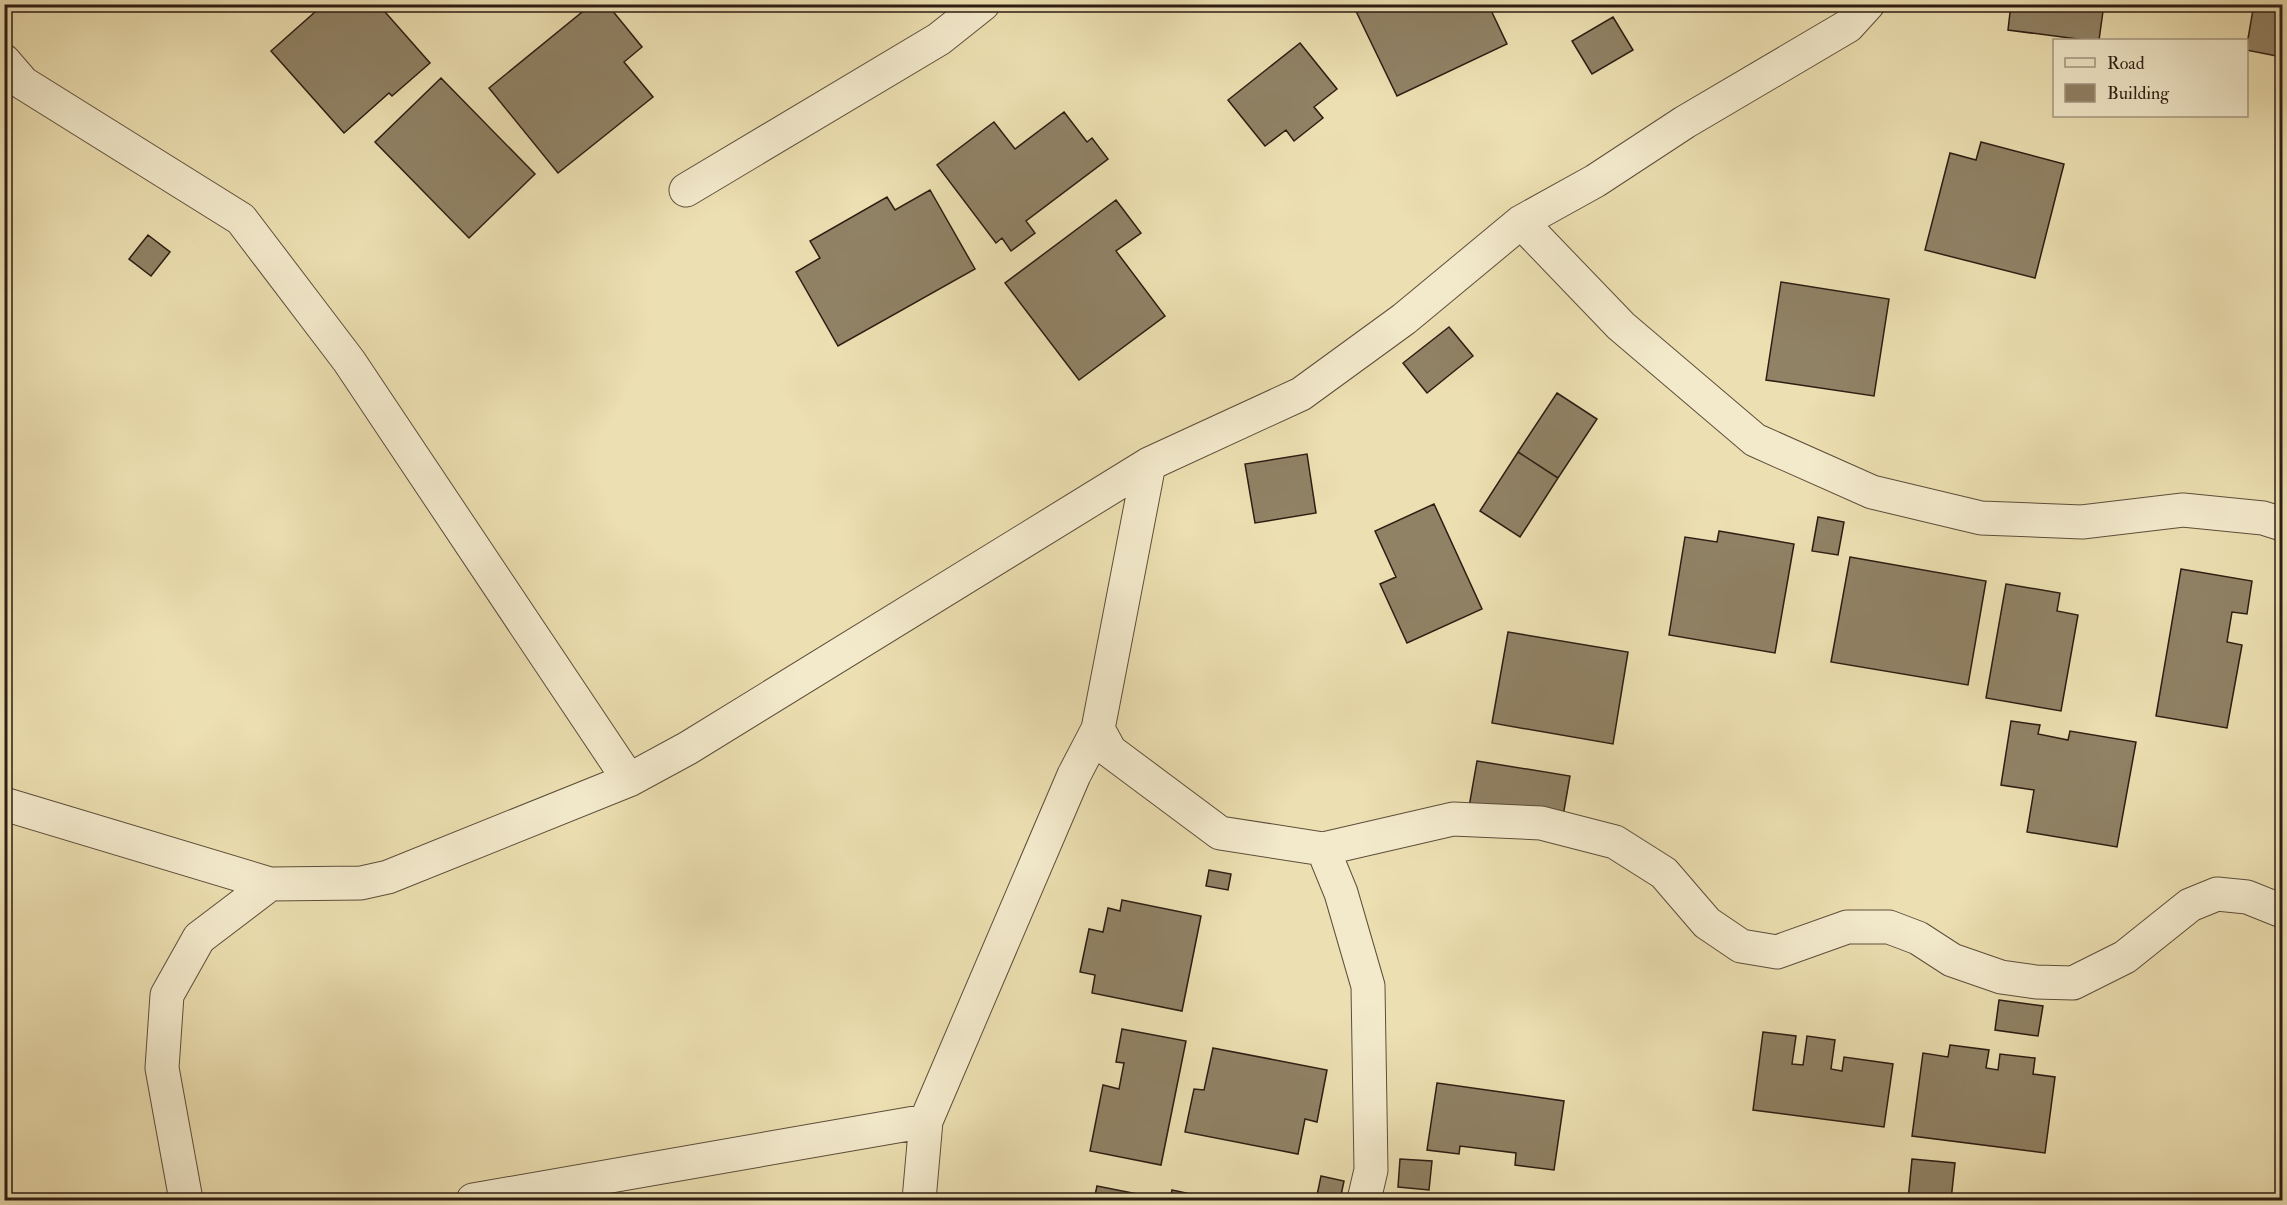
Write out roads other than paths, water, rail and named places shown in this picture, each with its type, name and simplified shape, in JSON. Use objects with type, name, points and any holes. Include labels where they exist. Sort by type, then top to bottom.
[{"type":"street","points":[[686,190],[939,39],[983,4]]},
{"type":"street","points":[[4,804],[270,884],[361,883],[388,877],[629,780],[688,748],[1149,464],[1301,394],[1404,319],[1521,222],[1595,181],[1685,122],[1848,26],[1868,4]]},
{"type":"street","points":[[4,61],[23,83],[241,219],[349,361],[629,780]]},
{"type":"street","points":[[1521,222],[1621,326],[1755,440],[1872,492],[1981,518],[2082,522],[2183,510],[2263,518],[2283,524]]},
{"type":"street","points":[[920,1200],[926,1121],[1074,775],[1098,729],[1149,464]]},
{"type":"street","points":[[1098,729],[1110,751],[1220,833],[1323,849],[1453,819],[1541,823],[1615,842],[1664,873],[1707,923],[1741,946],[1776,952],[1847,927],[1889,927],[1918,938],[1952,960],[2001,977],[2036,982],[2073,983],[2125,957],[2190,904],[2217,894],[2247,897],[2283,911]]},
{"type":"street","points":[[1323,849],[1341,893],[1368,986],[1371,1170],[1364,1200]]},
{"type":"street","points":[[186,1200],[162,1068],[167,995],[199,938],[270,884]]},
{"type":"street","points":[[473,1200],[926,1121]]}]
